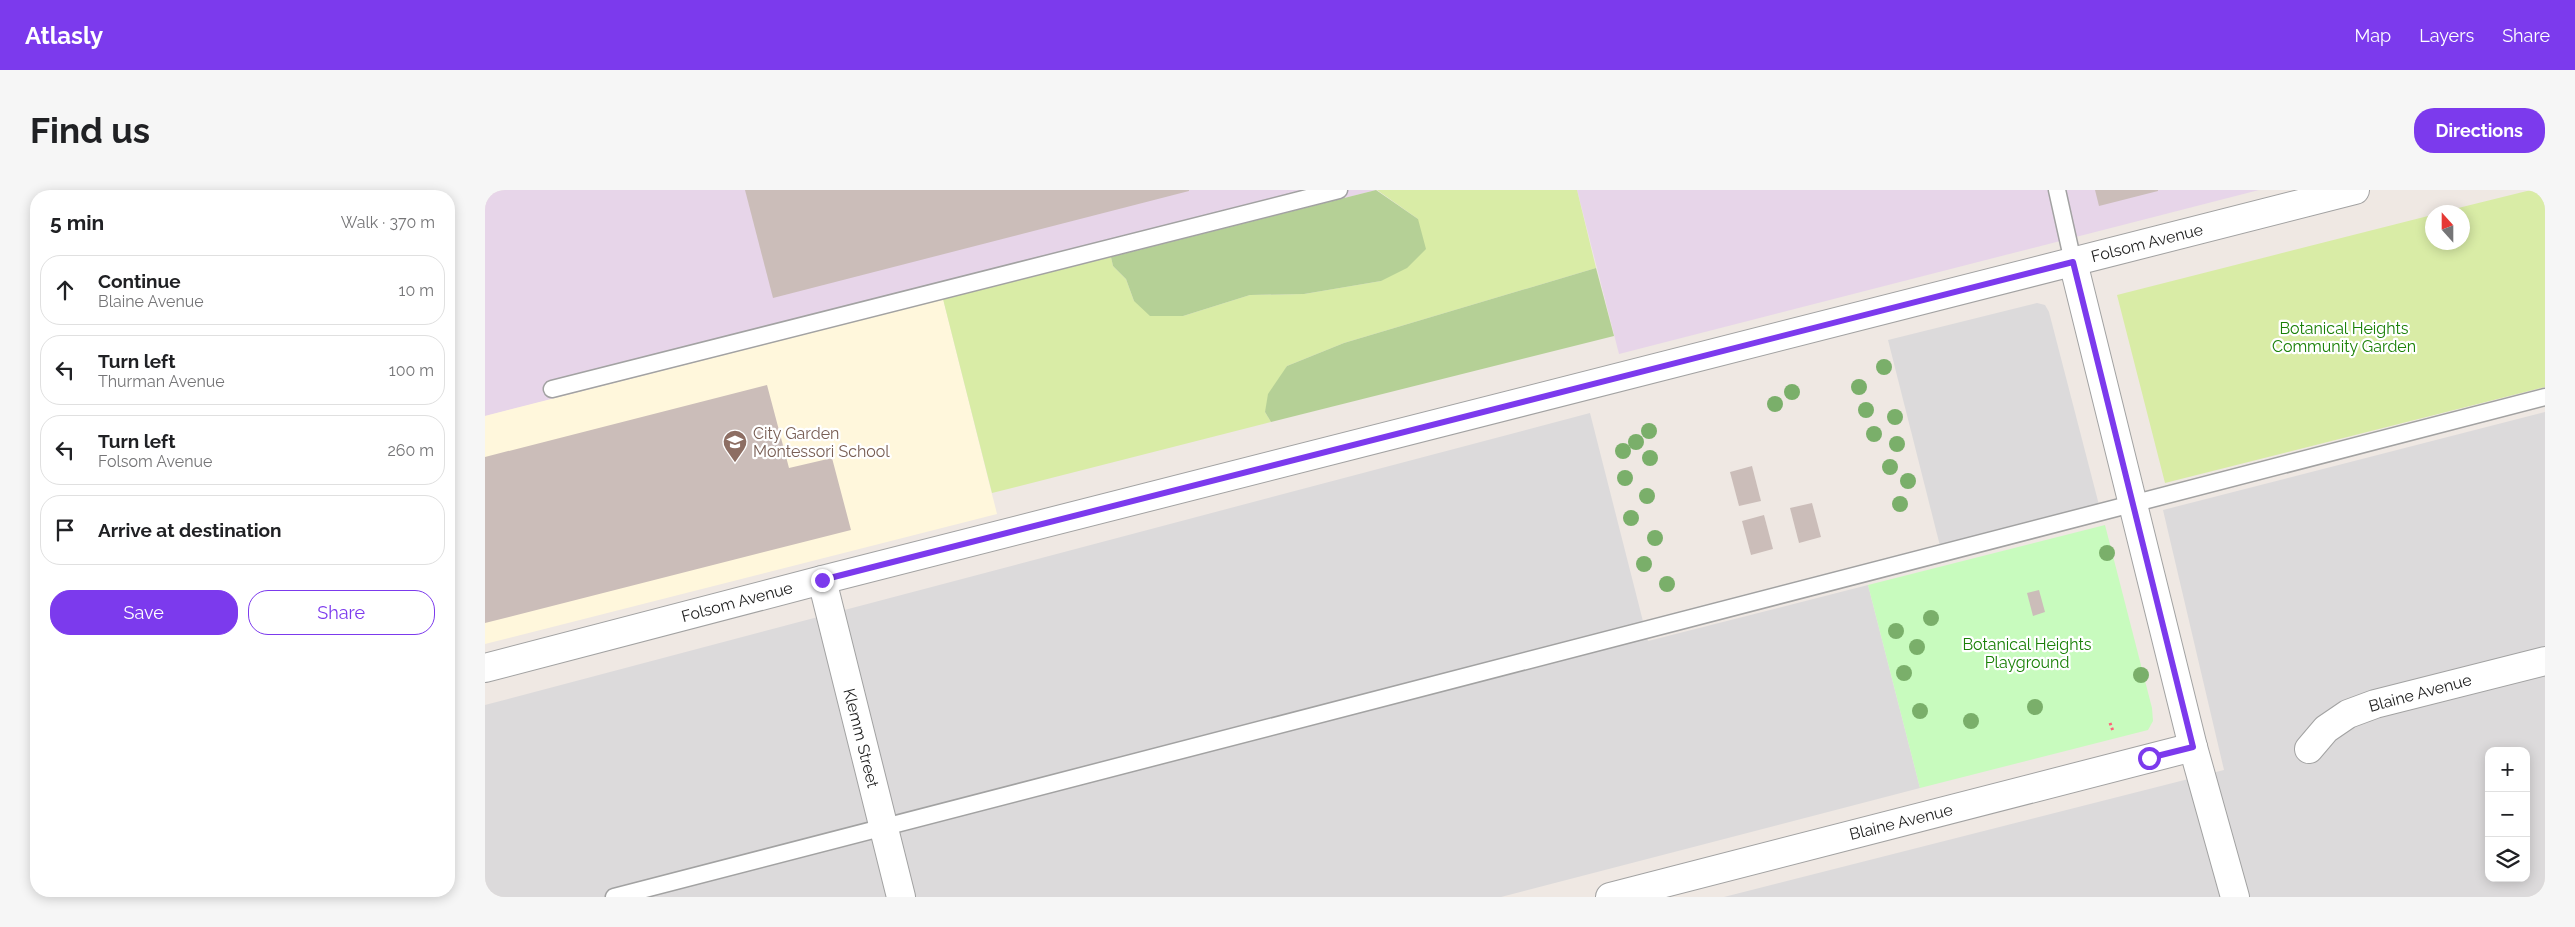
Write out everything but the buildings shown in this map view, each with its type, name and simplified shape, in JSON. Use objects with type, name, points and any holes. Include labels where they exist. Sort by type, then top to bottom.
[{"type":"street","name":"Folsom Avenue","points":[[485,668],[822,580],[2355,190]]},
{"type":"street","points":[[2073,262],[2193,747],[2235,897]]},
{"type":"street","name":"Klemm Street","points":[[822,580],[901,897]]},
{"type":"street","name":"Blaine Avenue","points":[[2309,749],[2326,729],[2347,714],[2375,704],[2545,661]]},
{"type":"street","name":"Blaine Avenue","points":[[1610,897],[2193,747]]},
{"type":"lane","points":[[552,389],[1339,190]]},
{"type":"lane","points":[[2057,190],[2073,262]]},
{"type":"lane","points":[[614,897],[2545,397]]},
{"type":"path","points":[[2110,723],[2113,731]]},
{"type":"shaded area","points":[[485,190],[1376,190],[485,416]]},
{"type":"shaded area","points":[[1577,190],[2259,190],[1619,354]]},
{"type":"shaded area","name":"City Garden Montessori School","points":[[943,299],[997,514],[485,644],[485,416]]},
{"type":"shaded area","points":[[2037,303],[2045,305],[2049,312],[2099,505],[1940,546],[1888,340]]},
{"type":"shaded area","points":[[2545,412],[2545,897],[1724,897],[2224,770],[2163,510]]},
{"type":"shaded area","points":[[1590,413],[1648,641],[1868,585],[1920,788],[1501,897],[485,897],[485,705]]},
{"type":"green space","points":[[1376,190],[1418,219],[1426,249],[1407,268],[1381,281],[1304,294],[1250,295],[1183,316],[1150,316],[1134,301],[1126,279],[1113,266],[1111,257]]},
{"type":"green space","points":[[1377,190],[1577,190],[1596,268],[1344,343],[1287,366],[1265,412],[1271,422],[992,493],[943,299],[1111,257],[1113,266],[1126,279],[1134,301],[1183,316],[1250,295],[1304,294],[1381,281],[1418,219]]},
{"type":"green space","name":"Botanical Heights Community Garden","points":[[2531,190],[2545,190],[2545,387],[2165,483],[2117,295],[2425,217],[2425,250],[2470,250],[2470,205]]},
{"type":"green space","points":[[1596,268],[1614,336],[1271,422],[1265,412],[1268,394],[1287,366],[1344,343]]},
{"type":"green space","name":"Botanical Heights Playground","points":[[2105,525],[2152,708],[2153,721],[2148,730],[1920,788],[1868,585]]},
{"type":"place","name":"City Garden Montessori School","points":[[735,463]]},
{"type":"route","points":[[822,580],[2073,262],[2193,747],[2149,758]]}]
